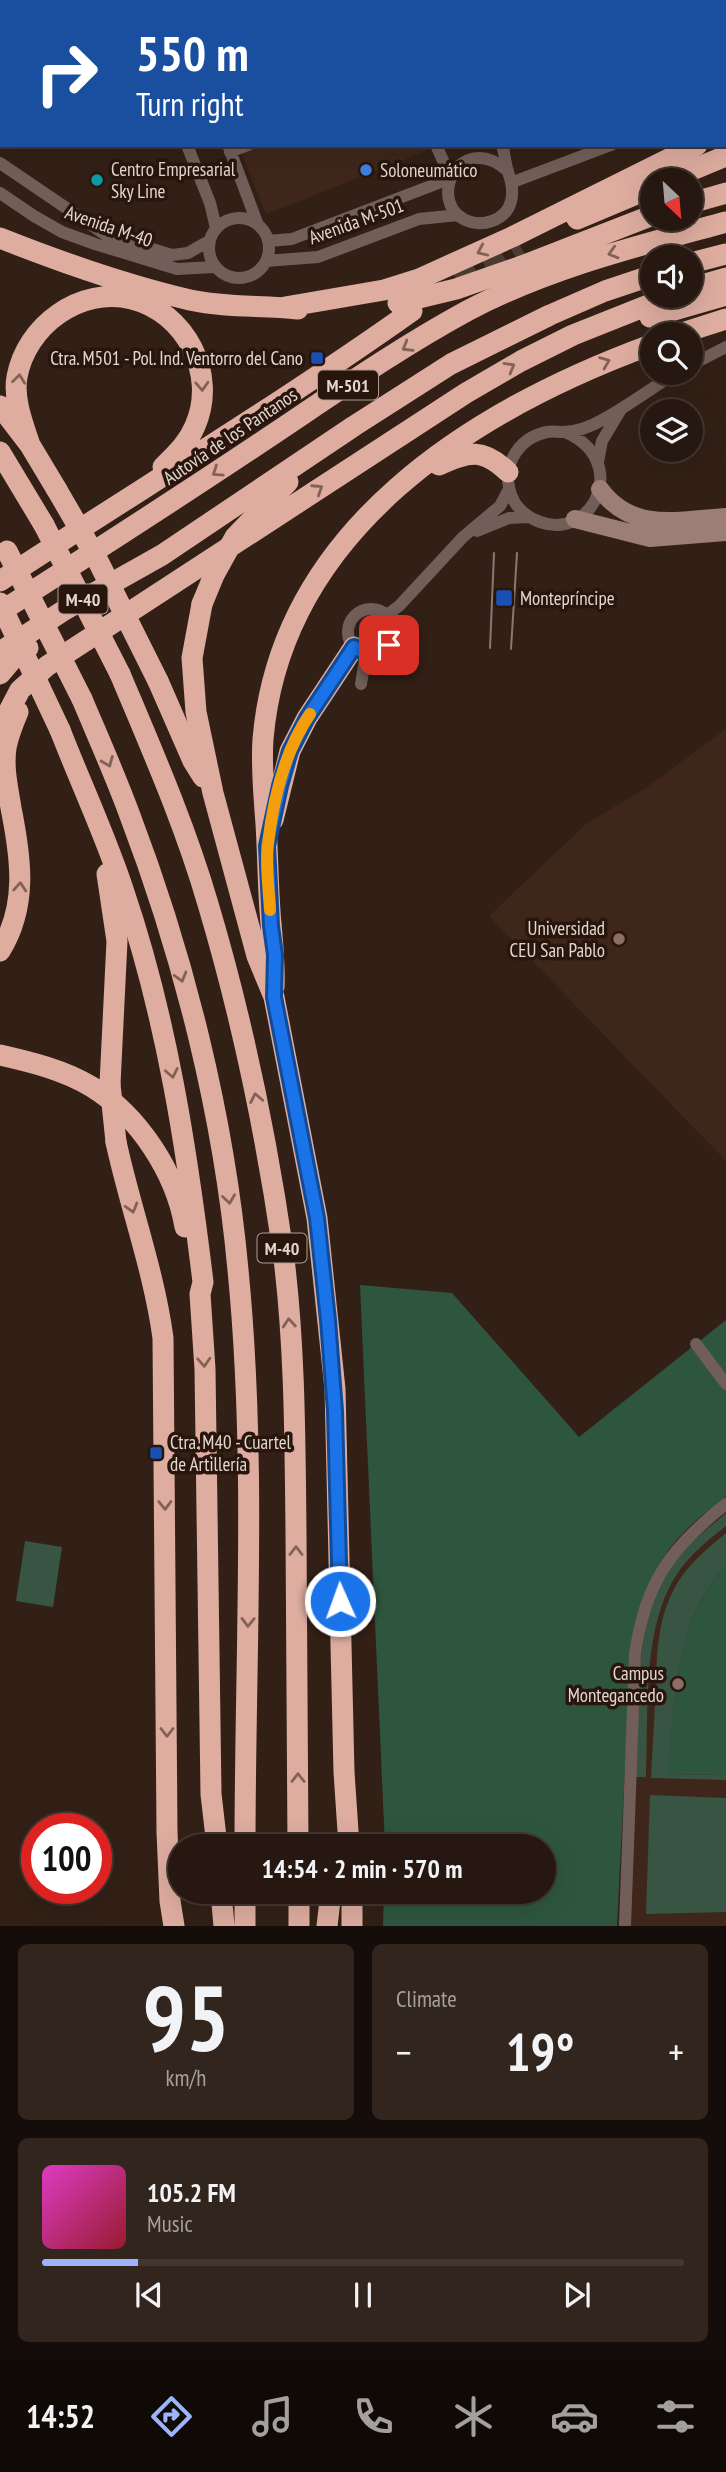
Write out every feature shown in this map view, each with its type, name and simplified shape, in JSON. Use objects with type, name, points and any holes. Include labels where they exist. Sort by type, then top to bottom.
[{"type":"highway","points":[[0,238],[123,281],[191,300],[247,308],[285,307],[384,290],[419,279],[512,237],[693,147]]},
{"type":"highway","points":[[697,168],[726,156]]},
{"type":"highway","points":[[704,175],[726,169]]},
{"type":"highway","points":[[0,581],[146,485],[193,459],[405,307],[456,289],[618,201],[640,193]]},
{"type":"highway","points":[[704,199],[726,193]]},
{"type":"highway","points":[[521,256],[640,219]]},
{"type":"highway","name":"Autovía de los Pantanos","points":[[0,612],[133,528],[393,355],[468,311],[536,279],[606,255],[726,222]]},
{"type":"highway","points":[[703,260],[726,254]]},
{"type":"highway","points":[[703,285],[726,278]]},
{"type":"highway","name":"M-501","points":[[0,652],[66,609],[162,555],[451,364],[550,315],[640,279]]},
{"type":"highway","points":[[573,334],[602,331],[726,295]]},
{"type":"highway","points":[[30,445],[18,405],[17,379],[26,349],[42,327],[61,311],[88,300],[131,298],[154,307],[174,323],[191,344],[201,373],[202,400],[197,424],[186,444],[146,485]]},
{"type":"highway","points":[[285,307],[309,310],[405,307]]},
{"type":"highway","points":[[0,728],[20,690],[47,666],[466,393],[573,334],[640,308]]},
{"type":"highway","points":[[703,326],[726,319]]},
{"type":"highway","points":[[274,997],[275,955],[271,926],[263,739],[271,689],[287,637],[323,569],[356,526],[400,485],[464,437],[527,398],[602,363],[640,349]]},
{"type":"highway","points":[[0,406],[30,445],[97,559],[158,681],[194,761],[213,793]]},
{"type":"highway","points":[[348,1834],[344,1772],[336,1429],[317,1218],[274,997],[257,956],[213,793],[196,712],[192,658],[202,604],[235,537],[288,482],[327,454],[354,426]]},
{"type":"highway","name":"M-40","points":[[0,452],[44,525],[120,674],[172,800],[208,902],[245,1041],[283,1253],[292,1361],[298,1834]]},
{"type":"highway","points":[[400,485],[460,455],[480,454],[496,461],[508,481]]},
{"type":"highway","name":"M-40","points":[[3,545],[82,699],[130,814],[161,905],[203,1054],[222,1156],[238,1266],[246,1356],[249,1479],[245,1834]]},
{"type":"highway","points":[[0,674],[11,661],[70,616],[162,555]]},
{"type":"highway","points":[[0,603],[60,730],[124,890],[172,1066],[189,1163],[203,1282],[200,1294],[205,1369],[211,1794],[215,1834]]},
{"type":"highway","points":[[0,951],[16,916],[20,891],[21,863],[6,778],[6,750],[11,729],[22,704],[43,677],[87,641]]},
{"type":"highway","points":[[267,846],[290,751],[307,718],[360,651]]},
{"type":"highway","points":[[96,821],[111,894],[117,942],[110,1084],[116,1142],[125,1185],[158,1297],[163,1338],[167,1832],[170,1901],[174,1926]]},
{"type":"highway","points":[[0,1055],[54,1069],[92,1087],[122,1111],[153,1149],[174,1185],[184,1219],[192,1264],[192,1283],[200,1294]]},
{"type":"highway","points":[[337,1834],[344,1772]]},
{"type":"highway","points":[[222,1904],[225,1926]]},
{"type":"highway","points":[[245,1904],[245,1926]]},
{"type":"highway","points":[[299,1904],[299,1926]]},
{"type":"highway","points":[[327,1926],[330,1904]]},
{"type":"highway","points":[[352,1904],[352,1926]]},
{"type":"street","points":[[188,147],[210,203],[216,228]]},
{"type":"street","points":[[437,147],[450,178],[448,198],[458,215],[470,222],[484,223],[498,219],[508,209],[513,196],[503,147]]},
{"type":"street","points":[[510,176],[604,147]]},
{"type":"street","points":[[229,148],[258,225],[268,241],[266,261],[256,273],[242,279],[226,276],[214,267],[209,255],[209,241],[216,228],[229,220],[244,218],[258,225]]},
{"type":"street","points":[[450,178],[459,165],[484,157],[498,162],[510,176]]},
{"type":"street","name":"Avenida M-40","points":[[0,163],[106,235],[172,255],[188,253],[209,241]]},
{"type":"street","name":"Avenida M-501","points":[[268,241],[292,239],[450,178]]},
{"type":"street","name":"Avenida M-40","points":[[0,192],[62,232],[95,244],[177,269],[214,267]]},
{"type":"street","name":"Avenida M-501","points":[[266,261],[318,257],[418,219],[458,215]]},
{"type":"street","points":[[703,359],[726,347]]},
{"type":"street","points":[[387,615],[399,606],[463,537],[500,506],[512,458],[521,445],[534,436],[549,431],[565,432],[587,427],[657,385]]},
{"type":"street","points":[[598,462],[602,441],[623,407]]},
{"type":"street","points":[[508,481],[513,500],[529,517],[543,523],[557,524],[575,519],[586,512],[600,489],[598,462],[591,449],[579,438],[565,432]]},
{"type":"street","points":[[600,489],[621,511],[652,521],[726,517]]},
{"type":"street","points":[[463,537],[509,518],[529,517]]},
{"type":"street","points":[[575,519],[650,538],[726,531]]},
{"type":"street","points":[[360,651],[383,651],[393,636],[393,625],[387,615],[377,609],[365,609],[355,615],[348,625],[348,637],[360,651],[361,684]]},
{"type":"street","points":[[696,1345],[726,1384]]},
{"type":"street","points":[[625,1926],[635,1654],[639,1623],[656,1580],[671,1556],[726,1504]]},
{"type":"shaded area","points":[[239,147],[431,149],[266,214]]},
{"type":"shaded area","name":"Universidad CEU San Pablo","points":[[726,729],[726,1161],[489,916],[587,823],[646,788]]},
{"type":"shaded area","name":"Campus Montegancedo","points":[[726,1496],[726,1926],[618,1926],[631,1649],[636,1616],[652,1575],[666,1552],[684,1531]]},
{"type":"green space","points":[[360,1285],[452,1293],[579,1437],[726,1320],[726,1497],[689,1527],[663,1558],[642,1601],[631,1649],[617,1926],[383,1926],[384,1904],[556,1904],[556,1834],[384,1834]]},
{"type":"green space","points":[[726,1513],[726,1526],[689,1558],[679,1571],[658,1617],[649,1670],[646,1777],[636,1777],[640,1668],[650,1613],[658,1588],[677,1558]]},
{"type":"green space","points":[[726,1533],[726,1566],[696,1611],[686,1637],[676,1692],[668,1774],[726,1775],[726,1780],[651,1778],[657,1658],[660,1629],[668,1601],[685,1572]]},
{"type":"green space","points":[[25,1541],[62,1547],[53,1607],[16,1601]]},
{"type":"green space","points":[[726,1566],[726,1775],[667,1774],[676,1692],[686,1637],[696,1611]]},
{"type":"green space","points":[[650,1795],[726,1798],[726,1912],[646,1914]]},
{"type":"tunnel","points":[[459,283],[520,246]]},
{"type":"tram line","points":[[490,648],[494,553]]},
{"type":"tram line","points":[[511,649],[517,553]]},
{"type":"slow traffic","points":[[270,910],[267,846],[290,751],[310,714]]},
{"type":"place","name":"Soloneumático","points":[[366,170]]},
{"type":"place","name":"Centro Empresarial Sky Line","points":[[97,180]]},
{"type":"place","name":"Ctra. M501 - Pol. Ind. Ventorro del Cano","points":[[317,358]]},
{"type":"place","name":"Montepríncipe","points":[[504,598]]},
{"type":"place","name":"Universidad CEU San Pablo","points":[[619,939]]},
{"type":"place","name":"Ctra. M40 - Cuartel de Artillería","points":[[156,1453]]},
{"type":"place","name":"Campus Montegancedo","points":[[678,1684]]},
{"type":"route","points":[[340,1601],[335,1389],[317,1218],[274,997],[275,955],[267,846],[290,751],[307,718],[354,647],[366,654],[374,654],[389,645]]}]
